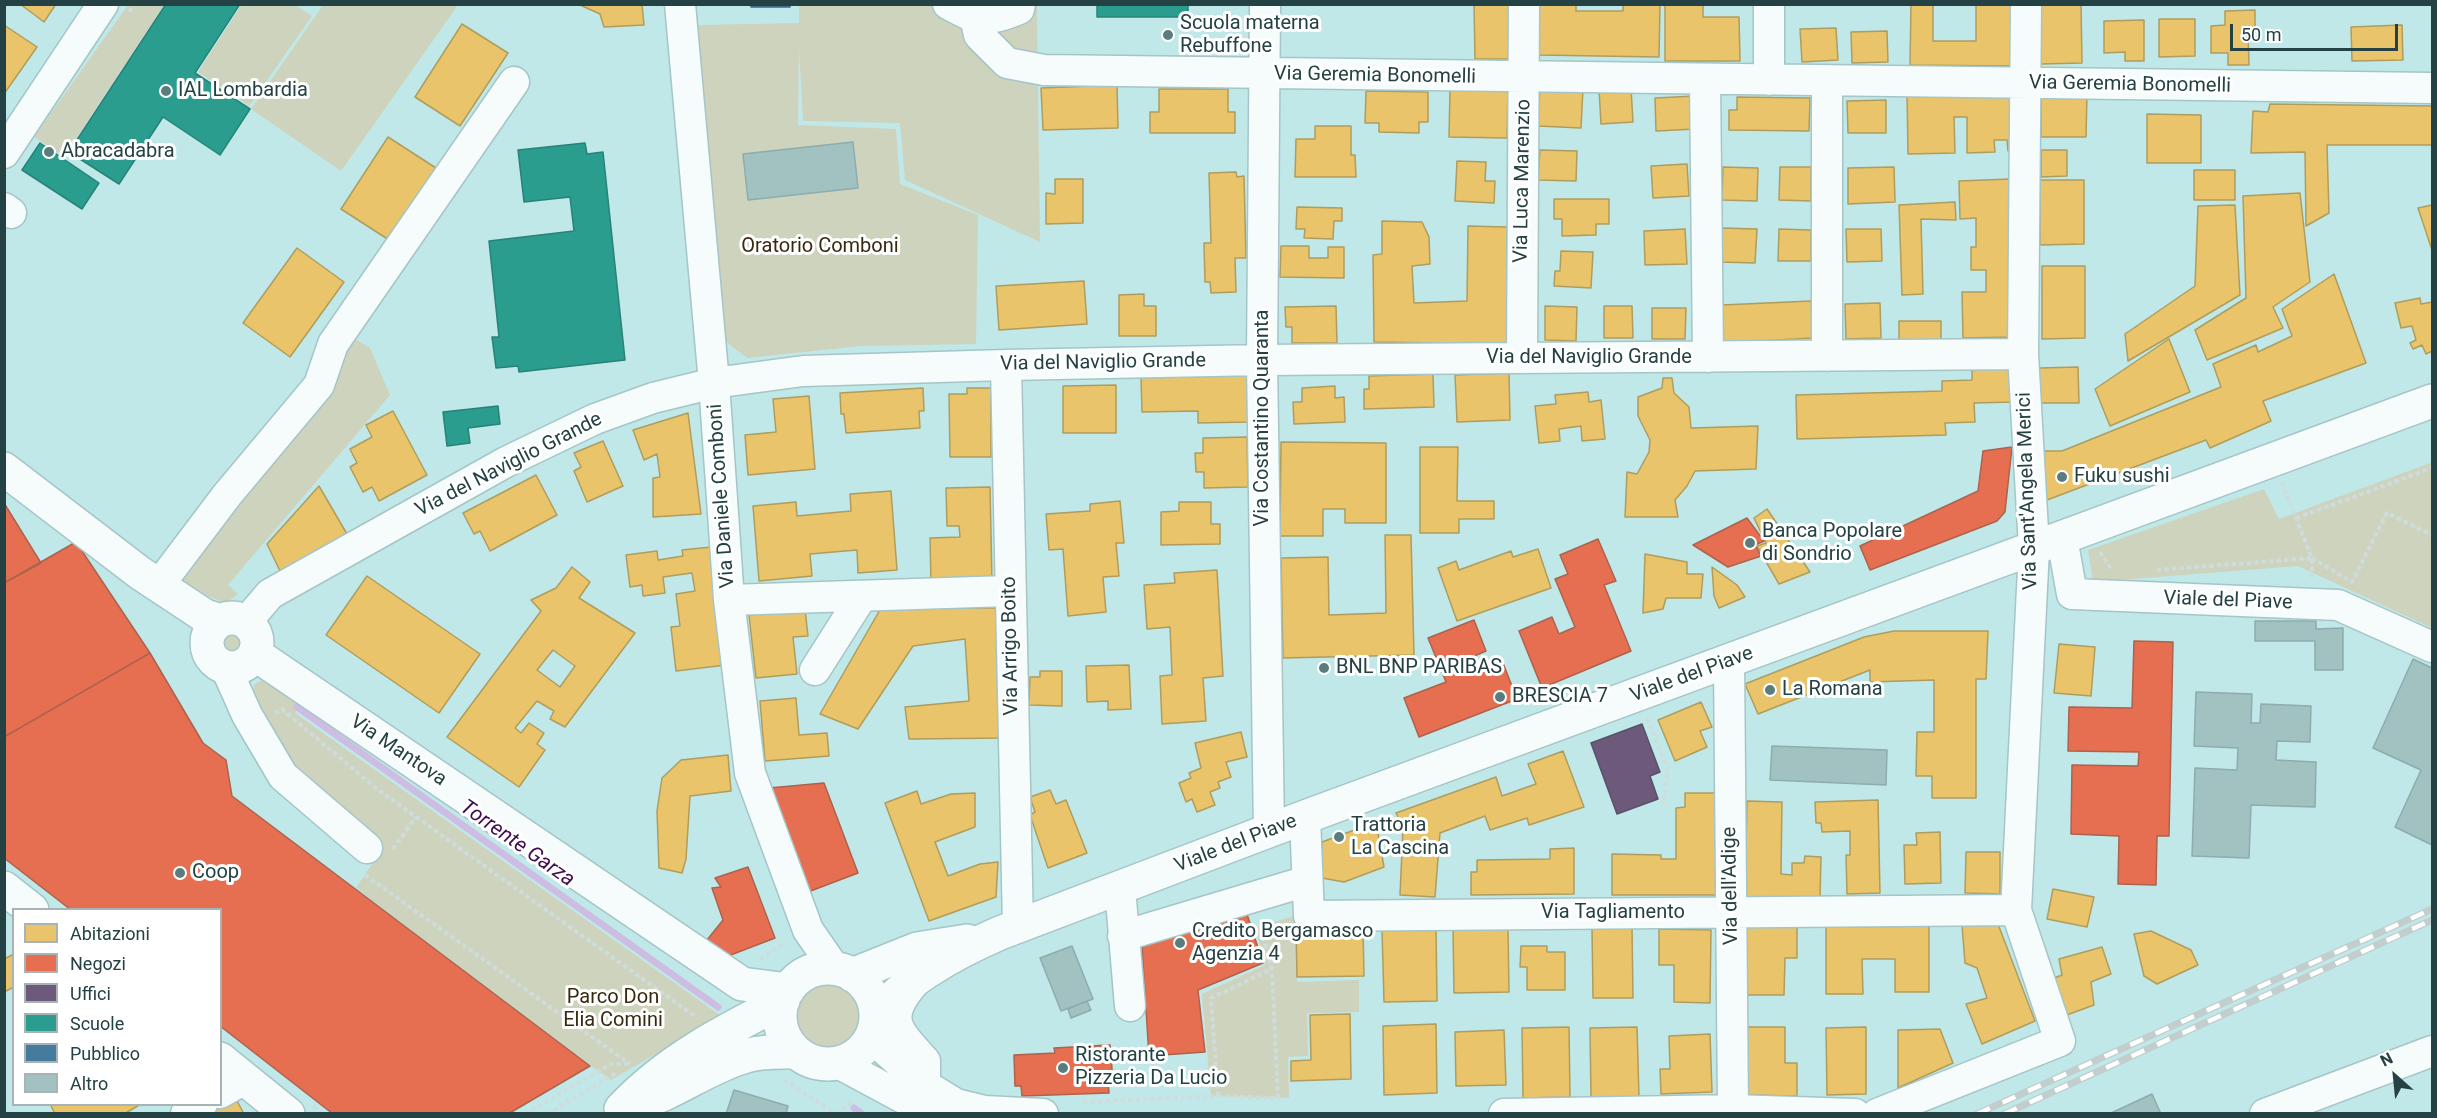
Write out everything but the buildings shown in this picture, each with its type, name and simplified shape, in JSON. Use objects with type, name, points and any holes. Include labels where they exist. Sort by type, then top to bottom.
[{"type":"main road","name":"Viale del Piave","points":[[875,1022],[904,986],[1005,932],[1305,817],[2433,401]]},
{"type":"main road","points":[[4,469],[159,585],[205,616],[253,628],[256,636],[242,662]]},
{"type":"main road","name":"Via Mantova","points":[[232,621],[211,627],[207,637],[206,647],[217,664],[242,662],[742,984],[785,995]]},
{"type":"main road","points":[[4,888],[31,908]]},
{"type":"main road","name":"Viale del Piave","points":[[843,972],[917,949],[1005,932]]},
{"type":"main road","points":[[821,969],[843,972],[864,985],[873,998],[875,1022],[868,1042],[850,1059],[838,1063],[790,1066],[763,1052],[746,1056],[650,1101],[617,1111],[642,1087],[685,1055],[713,1036],[785,995],[797,980],[808,973],[821,969]]},
{"type":"main road","points":[[785,995],[780,1015],[790,1066]]},
{"type":"main road","points":[[229,1077],[286,1111]]},
{"type":"street","points":[[4,153],[103,4]]},
{"type":"street","name":"Via Daniele Comboni","points":[[680,4],[714,383],[729,600],[750,773],[807,930],[843,972]]},
{"type":"street","points":[[948,4],[970,17],[996,18],[1018,9],[1020,4]]},
{"type":"street","name":"Via Costantino Quaranta","points":[[1265,4],[1262,360],[1269,831]]},
{"type":"street","name":"Via Luca Marenzio","points":[[1522,358],[1524,4]]},
{"type":"street","points":[[1769,4],[1769,81]]},
{"type":"street","name":"Via Sant'Angela Merici","points":[[1877,1113],[2060,1041],[2016,910],[2048,543],[2023,354],[2026,4]]},
{"type":"street","name":"Via Geremia Bonomelli","points":[[975,17],[979,35],[1007,63],[1044,70],[1265,75],[2433,88]]},
{"type":"street","points":[[1705,80],[1708,357]]},
{"type":"street","points":[[1827,81],[1827,356]]},
{"type":"street","points":[[159,585],[227,495],[319,386],[333,344],[514,82]]},
{"type":"street","name":"Via del Naviglio Grande","points":[[232,621],[270,594],[506,462],[595,419],[653,398],[714,383],[803,372],[1006,365],[1262,360],[2023,354]]},
{"type":"street","name":"Via Arrigo Boito","points":[[1005,932],[1009,591],[1006,365]]},
{"type":"street","name":"Viale del Piave","points":[[2048,543],[2072,594],[2338,605],[2433,647]]},
{"type":"street","points":[[729,600],[1009,591]]},
{"type":"street","points":[[816,670],[862,596]]},
{"type":"street","name":"Via dell'Adige","points":[[1729,661],[1733,1110]]},
{"type":"street","points":[[242,662],[259,715],[283,776],[366,861]]},
{"type":"street","name":"Via Tagliamento","points":[[1305,817],[1309,916],[2016,910]]},
{"type":"street","points":[[1124,936],[1307,881]]},
{"type":"street","points":[[1120,888],[1130,1006]]},
{"type":"street","points":[[920,976],[897,1007],[896,1019],[900,1033],[925,1060],[929,1099]]},
{"type":"street","points":[[875,1022],[884,1049],[944,1113]]},
{"type":"street","points":[[2265,1113],[2433,1051]]},
{"type":"street","points":[[838,1063],[929,1099],[985,1111],[1043,1113]]},
{"type":"street","points":[[1504,1113],[1733,1110],[1855,1113]]},
{"type":"path","points":[[2296,518],[2433,468]]},
{"type":"path","points":[[2281,479],[2312,558]]},
{"type":"path","points":[[2148,570],[2312,558],[2352,582],[2387,513],[2433,535]]},
{"type":"path","points":[[2095,544],[2113,573]]},
{"type":"path","points":[[259,715],[282,709],[377,789],[703,1022]]},
{"type":"path","points":[[1643,709],[1668,771],[1663,806]]},
{"type":"path","points":[[366,861],[631,1064]]},
{"type":"path","points":[[1083,1102],[1218,1096],[1278,1098],[1272,969],[1257,914]]},
{"type":"path","points":[[1218,1096],[1211,998],[1272,969]]},
{"type":"path","points":[[525,1113],[611,1064],[631,1064]]},
{"type":"path","points":[[547,1113],[631,1064]]},
{"type":"path","points":[[790,1066],[836,1113],[855,1099]]},
{"type":"green space","points":[[242,4],[295,5],[312,16],[249,106],[198,72]]},
{"type":"green space","points":[[128,5],[164,5],[64,157],[34,137]]},
{"type":"green space","points":[[323,5],[458,5],[341,171],[251,109]]},
{"type":"green space","name":"Oratorio Comboni","points":[[799,5],[1037,5],[1040,242],[905,180],[900,123],[803,121],[799,49],[798,125],[896,129],[900,184],[978,215],[976,344],[861,346],[747,358],[725,341],[698,25],[799,23]]},
{"type":"green space","points":[[348,335],[370,348],[390,395],[228,585],[238,594],[226,603],[208,596],[179,579]]},
{"type":"green space","points":[[2432,464],[2432,628],[2298,566],[2093,582],[2088,550],[2264,489],[2279,519]]},
{"type":"green space","points":[[232,629],[241,633],[245,642],[241,651],[232,655],[223,651],[219,642],[223,633]]},
{"type":"green space","name":"Parco Don Elia Comini","points":[[271,674],[304,697],[295,713],[721,1016],[611,1080],[577,1056],[356,888],[384,846],[297,775],[254,704],[254,685]]},
{"type":"green space","points":[[1297,915],[1297,982],[1359,980],[1359,1012],[1307,1013],[1308,1056],[1288,1057],[1289,1098],[1211,1096],[1202,994],[1265,965],[1256,928]]},
{"type":"green space","points":[[829,985],[842,987],[857,1000],[862,1018],[860,1031],[847,1046],[829,1051],[816,1049],[801,1036],[796,1018],[798,1005],[811,990]]},
{"type":"waterway","name":"Torrente Garza","points":[[297,707],[718,1007]]},
{"type":"waterway","name":"Torrente Garza","points":[[854,1108],[862,1114]]},
{"type":"railway","points":[[1977,1114],[2432,909]]},
{"type":"railway","points":[[2004,1114],[2432,920]]},
{"type":"place","name":"Scuola materna Rebuffone","points":[[1168,35]]},
{"type":"place","name":"IAL Lombardia","points":[[166,91]]},
{"type":"place","name":"Abracadabra","points":[[49,152]]},
{"type":"place","name":"Fuku sushi","points":[[2062,477]]},
{"type":"place","name":"Banca Popolare di Sondrio","points":[[1750,543]]},
{"type":"place","name":"BNL BNP PARIBAS","points":[[1324,668]]},
{"type":"place","name":"La Romana","points":[[1770,690]]},
{"type":"place","name":"BRESCIA 7","points":[[1500,697]]},
{"type":"place","name":"Trattoria La Cascina","points":[[1339,837]]},
{"type":"place","name":"Coop","points":[[180,873]]},
{"type":"place","name":"Credito Bergamasco Agenzia 4","points":[[1180,943]]},
{"type":"place","name":"Ristorante Pizzeria Da Lucio","points":[[1063,1068]]}]
